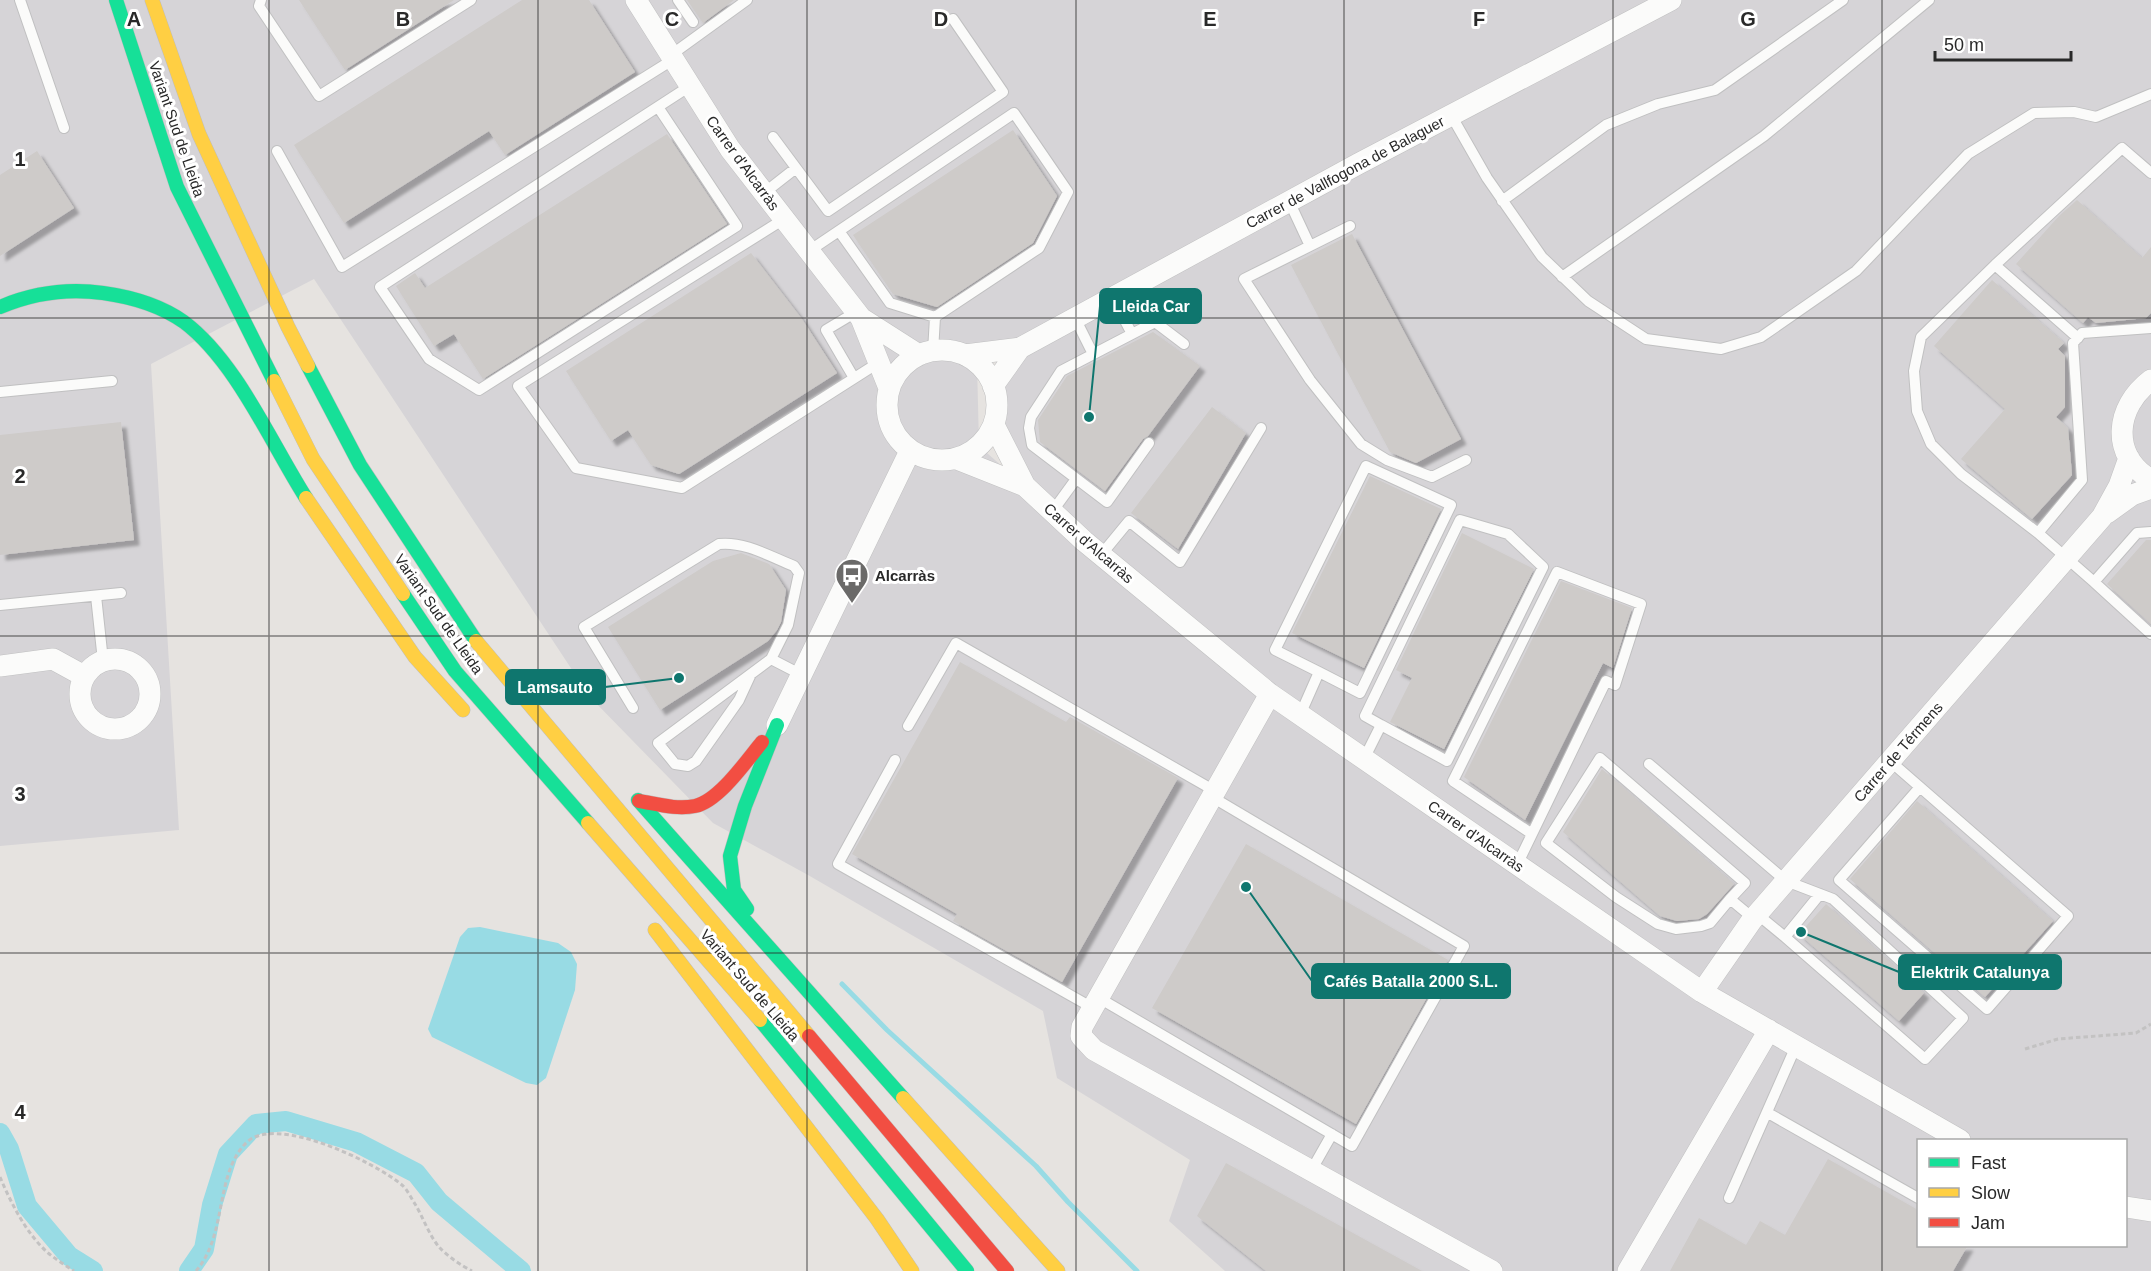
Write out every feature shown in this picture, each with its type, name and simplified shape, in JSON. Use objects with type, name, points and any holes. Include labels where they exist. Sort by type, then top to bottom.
[{"type":"highway","name":"Variant Sud de Lleida","points":[[116,0],[177,187],[313,459],[455,670],[765,1026],[967,1271]]},
{"type":"highway","name":"Variant Sud de Lleida","points":[[152,0],[204,144],[288,327],[360,465],[475,640],[1007,1271]]},
{"type":"highway","points":[[0,307],[31,296],[59,291],[115,294],[139,300],[166,312],[191,328],[208,343],[237,380],[278,452],[333,538],[425,669],[473,721]]},
{"type":"highway","points":[[360,465],[481,623]]},
{"type":"highway","points":[[455,670],[586,842]]},
{"type":"highway","points":[[777,725],[725,785],[698,806],[662,806],[635,796],[1058,1271]]},
{"type":"highway","points":[[777,725],[745,806],[730,856],[734,890],[789,969]]},
{"type":"highway","points":[[644,916],[870,1211],[912,1271]]},
{"type":"street","name":"Carrer d'Alcarràs","points":[[636,0],[730,149],[858,315],[889,388]]},
{"type":"street","name":"Carrer de Vallfogona de Balaguer","points":[[1020,348],[1289,201],[1671,0]]},
{"type":"street","name":"Carrer d'Alcarràs","points":[[858,315],[926,353]]},
{"type":"street","points":[[965,355],[982,368],[993,386],[997,410],[994,425],[979,446],[957,459],[932,460],[910,451],[894,434],[886,412],[889,388],[900,368],[926,353],[942,350],[965,355],[1020,348]]},
{"type":"street","points":[[993,386],[1020,348]]},
{"type":"street","points":[[2151,380],[2136,392],[2127,407],[2122,424],[2123,441],[2129,458],[2138,470],[2151,480]]},
{"type":"street","name":"Carrer d'Alcarràs","points":[[994,425],[1025,486],[1101,555],[1270,694],[1702,992],[1958,1139]]},
{"type":"street","points":[[777,725],[910,451]]},
{"type":"street","name":"Carrer de Térmens","points":[[2102,517],[2119,486],[2129,458]]},
{"type":"street","name":"Carrer d'Alcarràs","points":[[957,459],[1025,486]]},
{"type":"street","name":"Carrer de Térmens","points":[[1702,992],[1755,917],[2102,517],[2132,495],[2151,488]]},
{"type":"street","points":[[0,666],[53,659],[84,676]]},
{"type":"street","points":[[126,660],[137,666],[145,675],[150,686],[147,709],[141,719],[121,729],[109,729],[98,725],[83,709],[80,686],[84,676],[103,661],[126,660]]},
{"type":"street","points":[[1270,694],[1081,1032],[1087,1045],[1094,1050],[1491,1271]]},
{"type":"street","points":[[1628,1271],[1769,1030]]},
{"type":"street","points":[[2127,1207],[2151,1211]]},
{"type":"lane","points":[[20,0],[64,128]]},
{"type":"lane","points":[[261,0],[259,6],[319,96],[471,0]]},
{"type":"lane","points":[[678,0],[693,22]]},
{"type":"lane","points":[[278,151],[342,267],[672,57],[747,0]]},
{"type":"lane","points":[[1502,201],[1606,125],[1658,104],[1715,90],[1843,0]]},
{"type":"lane","points":[[1563,277],[1764,136],[1929,0]]},
{"type":"lane","points":[[773,137],[828,211],[1003,92],[953,19]]},
{"type":"lane","points":[[658,107],[737,226],[478,390],[429,359],[380,287],[690,86]]},
{"type":"lane","points":[[1451,115],[1487,178],[1542,257],[1588,302],[1646,339],[1721,349],[1761,337],[1856,271],[1968,154],[2034,113],[2074,112],[2096,117],[2151,94]]},
{"type":"lane","points":[[809,251],[1014,113],[1068,192],[1040,248],[935,317],[926,353]]},
{"type":"lane","points":[[2151,173],[2122,148],[1995,265],[1921,338],[1914,371],[1917,411],[1931,444],[1961,474],[2038,533],[2151,634]]},
{"type":"lane","points":[[764,194],[796,168]]},
{"type":"lane","points":[[1289,201],[1310,246]]},
{"type":"lane","points":[[784,219],[518,386],[576,468],[682,488],[878,363]]},
{"type":"lane","points":[[1350,226],[1244,279],[1310,380],[1361,444],[1387,460],[1432,477],[1466,460]]},
{"type":"lane","points":[[839,231],[890,303],[935,317]]},
{"type":"lane","points":[[1995,265],[2078,338]]},
{"type":"lane","points":[[1113,297],[1132,334]]},
{"type":"lane","points":[[854,378],[826,330],[858,315]]},
{"type":"lane","points":[[1075,318],[1094,354]]},
{"type":"lane","points":[[1149,443],[1107,502],[1032,445],[1030,417],[1061,371],[1155,322],[1184,344]]},
{"type":"lane","points":[[2038,533],[2082,480],[2073,343],[2082,333],[2151,328]]},
{"type":"lane","points":[[0,392],[112,381]]},
{"type":"lane","points":[[1101,555],[1129,521],[1180,562],[1262,428]]},
{"type":"lane","points":[[1366,466],[1451,505],[1360,693],[1319,672],[1275,650],[1366,466]]},
{"type":"lane","points":[[1052,512],[1076,479]]},
{"type":"lane","points":[[1460,520],[1508,534],[1543,567],[1447,761],[1381,725],[1365,716],[1460,520]]},
{"type":"lane","points":[[2094,582],[2137,533],[2151,532]]},
{"type":"lane","points":[[633,708],[584,627],[719,544],[730,543],[745,547],[794,566],[799,573],[788,625],[771,659],[658,742],[675,764],[688,766],[696,761],[739,700],[751,674]]},
{"type":"lane","points":[[1517,864],[1532,834],[1606,681],[1615,685],[1641,604],[1557,572],[1453,781],[1532,834]]},
{"type":"lane","points":[[0,606],[121,593]]},
{"type":"lane","points":[[96,596],[103,661]]},
{"type":"lane","points":[[895,760],[838,864],[1096,1003],[1352,1146],[1464,946],[1214,794],[956,643],[908,726]]},
{"type":"lane","points":[[771,659],[802,675]]},
{"type":"lane","points":[[1300,715],[1319,672]]},
{"type":"lane","points":[[1364,759],[1381,725]]},
{"type":"lane","points":[[1600,758],[1744,883],[1730,899],[1710,923],[1676,928],[1658,924],[1616,897],[1546,843],[1600,758]]},
{"type":"lane","points":[[1890,761],[1920,787],[2068,916],[1987,1009],[1839,880],[1920,787]]},
{"type":"lane","points":[[1649,764],[1786,881],[1833,899],[1963,1018],[1925,1059],[1785,937],[1730,899]]},
{"type":"lane","points":[[1785,937],[1820,894]]},
{"type":"lane","points":[[1729,1198],[1796,1046]]},
{"type":"lane","points":[[1767,1113],[1917,1197]]},
{"type":"lane","points":[[1311,1171],[1332,1134]]},
{"type":"path","points":[[2025,1049],[2058,1039],[2136,1033],[2151,1024]]},
{"type":"path","points":[[196,1271],[213,1244],[233,1160],[249,1141],[265,1134],[292,1136],[330,1145],[366,1161],[404,1186],[440,1248],[472,1271]]},
{"type":"path","points":[[0,1177],[13,1206],[46,1252],[74,1271]]},
{"type":"shaded area","points":[[0,0],[2151,0],[2151,1271],[1225,1271],[1169,1221],[1190,1160],[1057,1078],[1043,1011],[808,875],[713,823],[590,697],[314,279],[151,364],[179,830],[0,846]],"holes":[[[1025,351],[996,395],[1000,437],[1045,504],[979,446],[977,363]]]},
{"type":"water","points":[[480,927],[558,943],[571,952],[577,964],[575,990],[546,1078],[537,1085],[526,1083],[432,1037],[428,1029],[460,937],[468,928]]},
{"type":"building","points":[[299,0],[454,0],[345,70]]},
{"type":"building","points":[[522,0],[589,0],[635,72],[505,155],[489,131],[344,223],[294,145]]},
{"type":"building","points":[[687,0],[734,0],[703,23]]},
{"type":"building","points":[[1013,130],[1057,196],[1033,243],[937,307],[893,294],[853,235]]},
{"type":"building","points":[[667,134],[727,224],[483,379],[454,334],[434,346],[396,286],[415,273],[425,288]]},
{"type":"building","points":[[37,151],[74,208],[0,256],[0,175]]},
{"type":"building","points":[[2077,200],[2142,258],[2151,247],[2151,313],[2146,318],[2096,323],[2088,317],[2083,323],[2016,264],[2059,216]]},
{"type":"building","points":[[1352,234],[1461,439],[1416,463],[1390,452],[1291,265]]},
{"type":"building","points":[[751,253],[802,319],[837,373],[679,474],[651,465],[628,430],[611,441],[566,371]]},
{"type":"building","points":[[1992,280],[2064,343],[2058,349],[2065,356],[2065,407],[2056,417],[2068,428],[2072,475],[2032,519],[1961,459],[2005,409],[1934,346]]},
{"type":"building","points":[[1153,332],[1200,366],[1105,491],[1040,442],[1038,420],[1067,376]]},
{"type":"building","points":[[1212,407],[1246,433],[1178,549],[1131,513]]},
{"type":"building","points":[[121,422],[134,540],[0,555],[0,435]]},
{"type":"building","points":[[1370,476],[1441,509],[1364,668],[1292,633]]},
{"type":"building","points":[[1462,533],[1534,569],[1444,749],[1390,722],[1412,678],[1396,670]]},
{"type":"building","points":[[2146,540],[2151,540],[2151,624],[2107,584]]},
{"type":"building","points":[[741,553],[769,564],[786,590],[781,622],[777,630],[768,641],[660,710],[608,627],[713,561]]},
{"type":"building","points":[[1561,581],[1632,608],[1613,668],[1603,663],[1525,820],[1464,777]]},
{"type":"building","points":[[960,662],[1066,722],[1070,717],[1178,778],[1062,982],[953,921],[957,914],[852,854]]},
{"type":"building","points":[[1602,769],[1734,884],[1707,914],[1699,919],[1677,921],[1660,916],[1563,832]]},
{"type":"building","points":[[1917,801],[2053,921],[1985,997],[1850,879]]},
{"type":"building","points":[[1246,844],[1448,960],[1356,1124],[1152,1008]]},
{"type":"building","points":[[1826,904],[1924,993],[1899,1021],[1799,934]]},
{"type":"building","points":[[1828,1159],[1917,1209],[1917,1247],[1967,1247],[1953,1271],[1670,1271],[1699,1218],[1746,1245],[1760,1221],[1785,1235]]},
{"type":"building","points":[[1226,1163],[1422,1271],[1266,1271],[1197,1216]]},
{"type":"waterway","points":[[842,984],[887,1030],[1036,1166],[1068,1202],[1137,1271]]},
{"type":"waterway","points":[[189,1271],[204,1249],[212,1205],[228,1154],[256,1124],[286,1121],[356,1142],[416,1173],[439,1202],[521,1271]]},
{"type":"waterway","points":[[0,1133],[9,1149],[27,1206],[69,1256],[93,1271]]},
{"type":"traffic: fast","points":[[116,0],[177,187],[274,381]]},
{"type":"traffic: fast","points":[[0,307],[25,298],[76,291],[135,299],[175,316],[203,339],[236,380],[306,498]]},
{"type":"traffic: fast","points":[[308,366],[360,465],[476,641]]},
{"type":"traffic: fast","points":[[403,594],[455,671],[588,823]]},
{"type":"traffic: fast","points":[[747,909],[734,890],[730,856],[745,806],[777,725]]},
{"type":"traffic: fast","points":[[638,800],[903,1098]]},
{"type":"traffic: fast","points":[[760,1020],[967,1271]]},
{"type":"traffic: slow","points":[[152,0],[199,134],[308,366]]},
{"type":"traffic: slow","points":[[274,381],[313,459],[403,594]]},
{"type":"traffic: slow","points":[[306,498],[415,657],[463,710]]},
{"type":"traffic: slow","points":[[476,641],[809,1036]]},
{"type":"traffic: slow","points":[[588,823],[760,1020]]},
{"type":"traffic: slow","points":[[655,930],[877,1219],[912,1271]]},
{"type":"traffic: slow","points":[[903,1098],[1058,1271]]},
{"type":"traffic: jam","points":[[639,801],[681,807],[704,803],[732,779],[762,742]]},
{"type":"traffic: jam","points":[[809,1036],[1007,1271]]},
{"type":"place","name":"Lleida Car","points":[[1089,417]]},
{"type":"place","name":"Alcarràs","points":[[852,604]]},
{"type":"place","name":"Lamsauto","points":[[679,678]]},
{"type":"place","name":"Cafés Batalla 2000 S.L.","points":[[1246,887]]},
{"type":"place","name":"Elektrik Catalunya","points":[[1801,932]]}]
